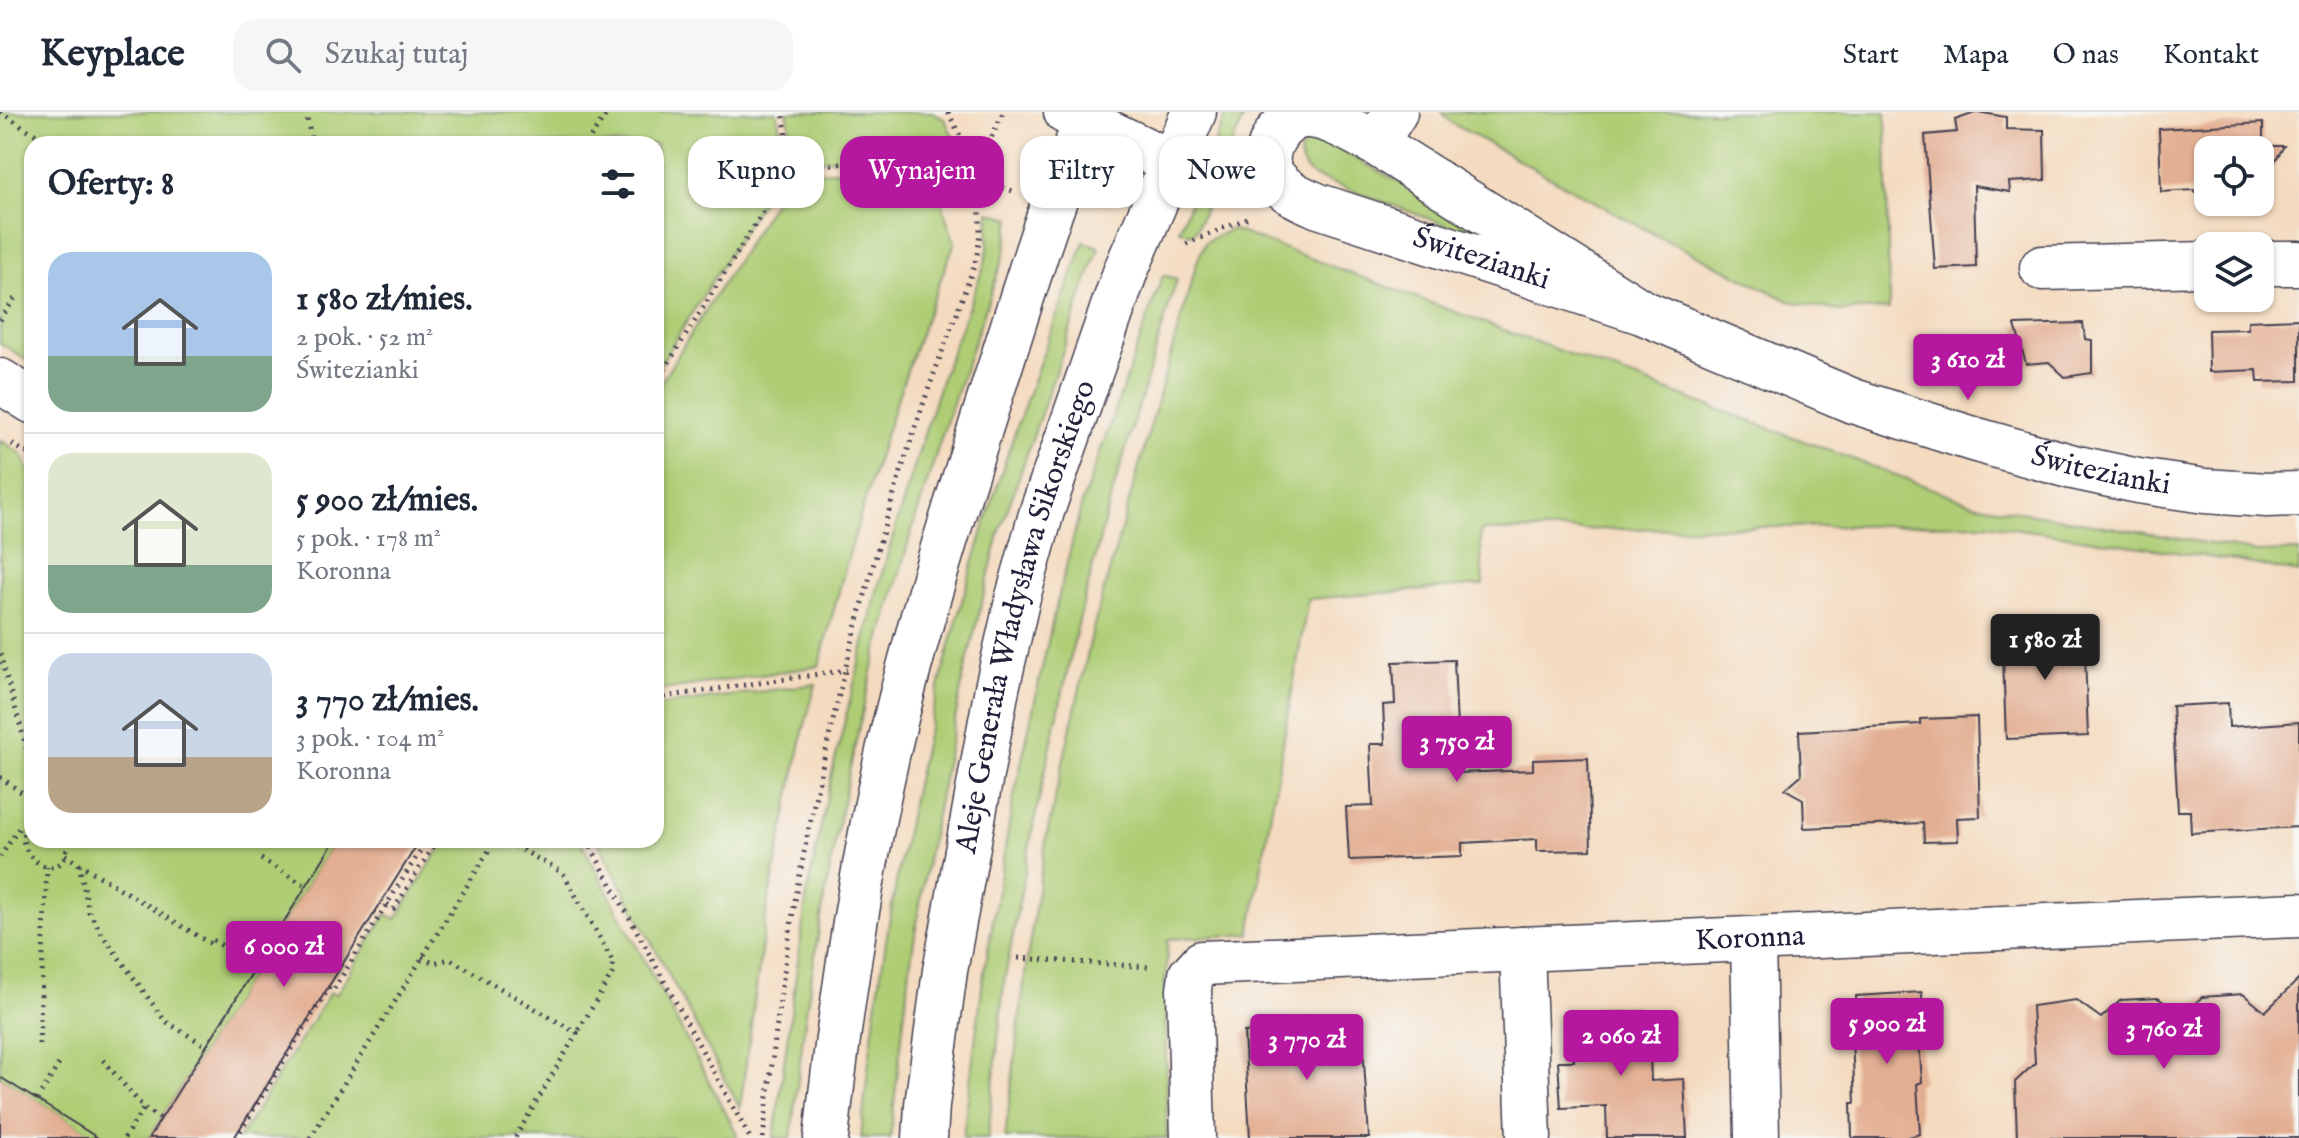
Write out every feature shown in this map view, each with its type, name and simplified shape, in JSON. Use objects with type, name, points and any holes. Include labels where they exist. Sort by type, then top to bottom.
[{"type":"street","name":"Aleje Generała Władysława Sikorskiego","points":[[1183,136],[1194,112]]},
{"type":"street","points":[[826,1138],[856,918],[887,758],[962,483],[1081,116],[1159,156]]},
{"type":"street","name":"Świtezianki","points":[[1642,312],[1385,128],[1303,116],[1290,119],[1271,144],[1268,161],[1270,173],[1296,196],[1642,312],[1853,401],[1987,443],[2138,481],[2205,491],[2299,494]]},
{"type":"street","name":"Aleje Generała Władysława Sikorskiego","points":[[925,1138],[952,925],[997,688],[1018,597],[1042,511],[1121,284],[1159,191]]},
{"type":"street","points":[[2274,263],[2299,263]]},
{"type":"street","points":[[2042,268],[2194,264]]},
{"type":"street","points":[[0,381],[24,396]]},
{"type":"street","name":"Koronna","points":[[1202,963],[2299,915]]},
{"type":"street","points":[[1753,939],[1757,1138]]},
{"type":"street","points":[[1522,949],[1529,1138]]},
{"type":"street","points":[[1193,1138],[1189,989],[1191,975],[1202,963]]},
{"type":"path","points":[[0,112],[38,136]]},
{"type":"path","points":[[306,112],[310,136]]},
{"type":"path","points":[[592,136],[608,112]]},
{"type":"path","points":[[783,112],[786,136]]},
{"type":"path","points":[[948,112],[960,136]]},
{"type":"path","points":[[993,136],[1003,112]]},
{"type":"path","points":[[1004,188],[1010,190]]},
{"type":"path","points":[[1181,246],[1296,196]]},
{"type":"path","points":[[664,370],[765,208]]},
{"type":"path","points":[[763,1138],[801,869],[847,670],[910,443],[974,266],[979,247],[981,208]]},
{"type":"path","points":[[0,320],[15,298]]},
{"type":"path","points":[[11,442],[24,451]]},
{"type":"path","points":[[0,654],[24,739]]},
{"type":"path","points":[[664,697],[847,670]]},
{"type":"path","points":[[0,777],[24,791]]},
{"type":"path","points":[[0,857],[24,824]]},
{"type":"path","points":[[24,827],[18,841],[20,851],[30,863],[47,867],[57,863],[65,855],[66,848]]},
{"type":"path","points":[[236,1138],[330,986],[334,989],[422,848]]},
{"type":"path","points":[[387,904],[394,909],[432,848]]},
{"type":"path","points":[[310,1138],[490,848]]},
{"type":"path","points":[[515,1138],[614,967],[563,873],[521,848]]},
{"type":"path","points":[[591,848],[750,1138]]},
{"type":"path","points":[[65,855],[256,967]]},
{"type":"path","points":[[261,859],[306,886]]},
{"type":"path","points":[[79,864],[89,912],[104,937],[165,1021],[206,1046]]},
{"type":"path","points":[[39,1044],[47,867]]},
{"type":"path","points":[[422,957],[433,963],[450,959],[577,1033]]},
{"type":"path","points":[[1018,958],[1166,969],[1202,963]]},
{"type":"path","points":[[37,1100],[62,1059]]},
{"type":"path","points":[[103,1060],[144,1108],[161,1119]]},
{"type":"path","points":[[124,1138],[144,1108]]},
{"type":"green space","points":[[0,112],[777,112],[781,136],[688,136],[688,208],[757,208],[664,358],[664,136],[24,136],[24,358],[0,343]]},
{"type":"green space","points":[[787,112],[933,112],[945,120],[953,136],[840,136],[840,159],[824,160],[824,136],[791,136]]},
{"type":"green space","points":[[1227,112],[1246,112],[1236,136],[1217,136]]},
{"type":"green space","points":[[1442,112],[1886,112],[1889,309],[1840,311],[1789,301],[1654,234],[1453,124]]},
{"type":"green space","points":[[1311,139],[1331,145],[1475,223],[1470,234],[1313,176],[1300,158],[1302,148]]},
{"type":"green space","points":[[840,170],[840,208],[944,208],[955,242],[883,442],[819,666],[664,690],[664,377],[770,208],[824,208],[824,171]]},
{"type":"green space","points":[[1188,208],[1205,208],[1195,232],[1190,234],[1179,230]]},
{"type":"green space","points":[[989,212],[1011,218],[1005,252],[947,420],[877,651],[840,815],[820,923],[791,1138],[774,1138],[807,894],[832,773],[878,587],[902,506],[942,377],[984,266],[988,249]]},
{"type":"green space","points":[[1231,229],[1974,504],[2258,552],[2299,551],[2299,573],[1986,524],[1480,531],[1483,585],[1308,599],[1250,934],[1168,939],[1165,986],[1167,1138],[1005,1138],[1027,959],[1047,834],[1093,629],[1197,262],[1205,242]]},
{"type":"green space","points":[[1084,242],[1099,247],[999,534],[964,674],[911,959],[890,1138],[861,1138],[882,965],[914,794],[934,709],[1006,459]]},
{"type":"green space","points":[[1163,275],[1177,279],[1107,511],[1076,632],[1034,822],[1004,983],[988,1138],[963,1138],[983,979],[1013,801],[1052,623],[1082,503]]},
{"type":"green space","points":[[0,440],[22,454],[24,459],[24,848],[330,848],[149,1138],[98,1138],[0,1077]]},
{"type":"green space","points":[[816,684],[803,732],[766,913],[740,1108],[601,848],[664,848],[664,705]]},
{"type":"green space","points":[[440,848],[584,848],[737,1134],[736,1138],[239,1138],[330,992],[336,995],[386,914],[396,919]]},
{"type":"building","points":[[1978,112],[2006,117],[2006,129],[2044,130],[2045,180],[2009,182],[2010,192],[1974,186],[1976,267],[1935,269],[1925,135],[1957,132],[1955,120]]},
{"type":"building","points":[[2263,123],[2263,136],[2194,136],[2194,190],[2161,192],[2159,129]]},
{"type":"building","points":[[2274,146],[2284,146],[2274,163]]},
{"type":"building","points":[[2299,319],[2299,381],[2258,382],[2257,370],[2209,372],[2208,330],[2248,329],[2248,321]]},
{"type":"building","points":[[2083,323],[2085,339],[2092,340],[2092,373],[2065,377],[2049,362],[2026,364],[2015,325]]},
{"type":"building","points":[[2084,626],[2088,736],[2006,739],[2002,629]]},
{"type":"building","points":[[1454,660],[1459,773],[1533,770],[1533,760],[1588,758],[1591,850],[1537,851],[1537,839],[1462,843],[1462,856],[1349,860],[1346,807],[1373,806],[1370,744],[1385,744],[1383,705],[1395,704],[1393,662]]},
{"type":"building","points":[[2228,703],[2229,727],[2299,722],[2299,827],[2191,833],[2190,811],[2178,811],[2172,706]]},
{"type":"building","points":[[1977,717],[1980,817],[1957,818],[1958,841],[1924,842],[1923,823],[1804,828],[1803,799],[1785,789],[1801,775],[1799,731],[1920,724],[1920,719]]},
{"type":"building","points":[[330,848],[415,848],[234,1138],[149,1138]]},
{"type":"building","points":[[2299,979],[2299,1138],[2017,1138],[2015,1082],[2035,1063],[2032,1006],[2076,1000],[2101,1018],[2121,1000],[2158,998],[2182,1015],[2202,997],[2243,994],[2265,1012]]},
{"type":"building","points":[[1922,992],[1923,1026],[1918,1026],[1922,1082],[1917,1084],[1920,1134],[1905,1138],[1852,1138],[1851,1103],[1855,1103],[1851,1016],[1857,1015],[1856,996]]},
{"type":"building","points":[[1648,1011],[1651,1081],[1684,1079],[1687,1138],[1607,1138],[1606,1106],[1561,1108],[1558,1061],[1574,1061],[1573,1014]]},
{"type":"building","points":[[1354,1018],[1356,1048],[1363,1047],[1369,1138],[1250,1138],[1244,1032],[1293,1029],[1293,1022]]},
{"type":"building","points":[[0,1077],[37,1100],[98,1138],[0,1138]]}]
